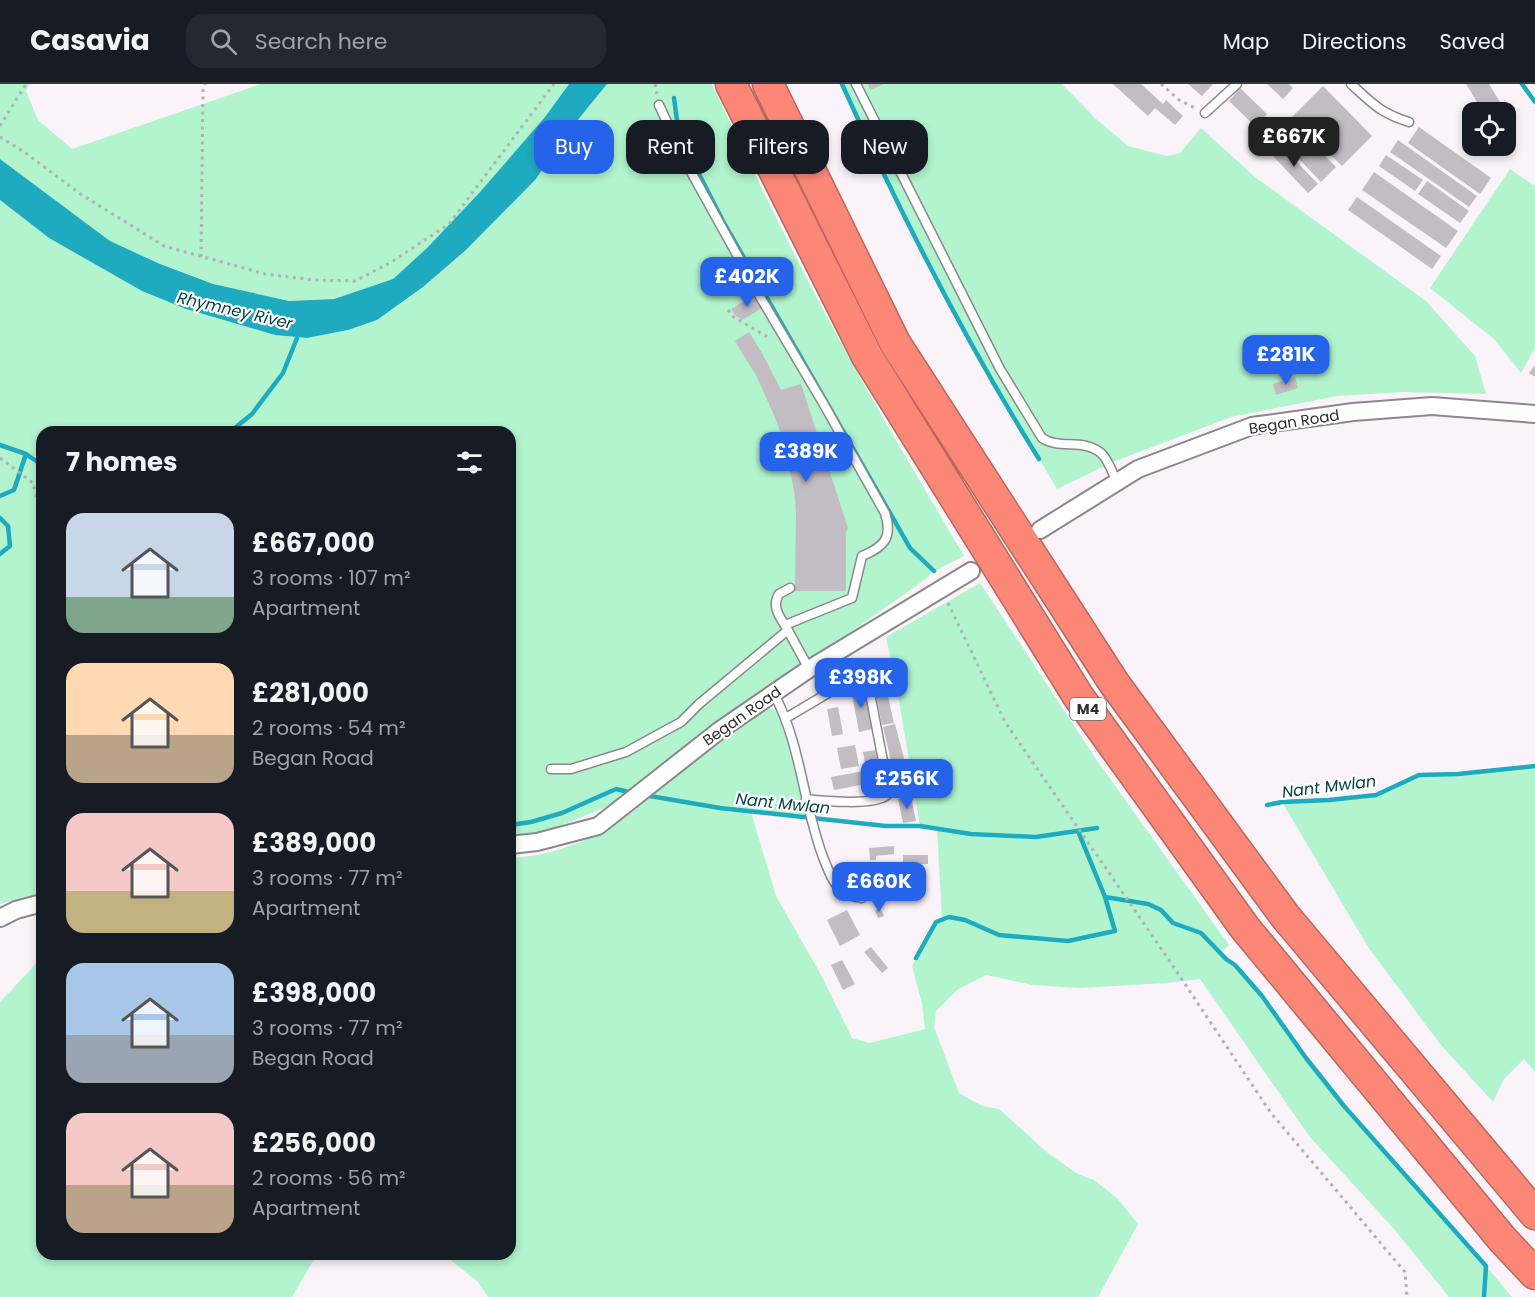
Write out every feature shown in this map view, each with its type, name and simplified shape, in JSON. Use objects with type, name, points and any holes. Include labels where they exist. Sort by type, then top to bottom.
[{"type":"highway","name":"M4","points":[[731,84],[867,356],[1078,696],[1245,928],[1503,1240],[1535,1274]]},
{"type":"highway","name":"M4","points":[[768,84],[895,343],[1114,683],[1285,916],[1535,1214]]},
{"type":"street","name":"Began Road","points":[[1040,530],[1138,470],[1252,426],[1353,412],[1432,406],[1535,414]]},
{"type":"street","name":"Began Road","points":[[516,844],[537,842],[598,826],[720,730],[809,669],[971,571]]},
{"type":"street","points":[[0,918],[16,910],[36,905]]},
{"type":"lane","points":[[856,84],[1000,369],[1042,438],[1052,445],[1078,443],[1101,453],[1117,482]]},
{"type":"lane","points":[[1204,113],[1237,84]]},
{"type":"lane","points":[[1351,84],[1379,109],[1409,122]]},
{"type":"lane","points":[[551,769],[571,769],[626,752],[681,722],[787,628],[852,598],[862,556],[878,550],[887,538],[889,526],[885,513],[846,443],[786,342],[685,160],[659,105]]},
{"type":"lane","points":[[790,588],[779,594],[775,604],[777,612],[809,669]]},
{"type":"lane","points":[[786,718],[845,682],[862,678],[868,683],[888,787],[887,795],[878,800],[806,799]]},
{"type":"lane","points":[[774,694],[786,718],[813,830],[826,865],[840,889],[851,896],[862,898]]},
{"type":"path","points":[[0,126],[26,84]]},
{"type":"path","points":[[201,257],[203,90],[205,84]]},
{"type":"path","points":[[0,137],[79,193],[164,246],[265,274],[314,280],[355,281],[390,263],[449,224],[554,84]]},
{"type":"path","points":[[1161,84],[1179,100],[1204,113]]},
{"type":"path","points":[[728,310],[732,316],[780,344],[786,342]]},
{"type":"path","points":[[0,458],[33,483],[36,496]]},
{"type":"path","points":[[940,590],[1005,722],[1271,1113],[1405,1272],[1407,1297]]},
{"type":"green space","points":[[0,84],[29,84],[26,91],[38,120],[72,149],[261,84],[569,84],[545,117],[542,120],[534,120],[534,130],[427,248],[393,279],[334,299],[289,301],[212,284],[160,264],[110,241],[0,159]]},
{"type":"green space","points":[[607,84],[712,84],[729,120],[727,120],[727,174],[755,174],[818,300],[871,397],[964,556],[934,571],[616,803],[555,828],[516,838],[516,426],[36,426],[36,895],[0,904],[0,200],[49,238],[142,291],[186,309],[275,335],[307,338],[348,330],[377,320],[423,287],[466,250],[539,174],[614,174],[614,120],[578,120]]},
{"type":"green space","points":[[842,84],[1062,84],[1095,118],[1128,146],[1167,156],[1180,153],[1201,128],[1255,177],[1426,301],[1475,356],[1486,394],[1403,392],[1337,396],[1231,417],[1113,462],[1057,489],[945,299],[884,174],[928,174],[928,120],[858,120]]},
{"type":"green space","points":[[1510,169],[1535,186],[1535,348],[1521,373],[1495,340],[1430,288]]},
{"type":"green space","points":[[980,583],[1096,759],[1229,945],[1221,953],[1226,960],[1235,965],[1262,996],[1344,1106],[1455,1229],[1512,1297],[1449,1297],[1394,1229],[1309,1136],[1200,979],[1079,988],[1033,985],[986,975],[957,990],[936,1011],[934,1027],[959,1093],[982,1106],[999,1109],[1049,1154],[1078,1174],[1094,1180],[1117,1198],[1138,1224],[1098,1297],[488,1297],[478,1282],[450,1260],[516,1260],[516,857],[561,849],[608,828],[642,804],[704,751],[766,707],[780,712],[807,817],[751,812],[776,896],[820,973],[852,1038],[869,1043],[925,1029],[922,1004],[912,966],[936,922],[942,919],[937,829],[920,826],[886,637]]},
{"type":"green space","points":[[1535,766],[1535,1072],[1524,1059],[1504,1079],[1493,1102],[1440,1044],[1368,947],[1282,802],[1376,795],[1419,775],[1459,774]]},
{"type":"green space","points":[[36,962],[36,1260],[314,1260],[292,1297],[0,1297],[0,1002]]},
{"type":"water","points":[[569,84],[607,84],[578,120],[542,120]]},
{"type":"water","name":"Rhymney River","points":[[534,130],[534,174],[539,174],[466,250],[423,287],[377,320],[348,330],[307,338],[275,335],[186,309],[142,291],[49,238],[0,200],[0,159],[110,241],[160,264],[213,284],[289,301],[334,299],[393,279],[427,248]]},
{"type":"building","points":[[868,84],[884,84],[870,90]]},
{"type":"building","points":[[1113,84],[1141,84],[1163,104],[1166,100],[1183,116],[1175,125],[1155,108],[1148,116]]},
{"type":"building","points":[[1188,84],[1213,84],[1202,96]]},
{"type":"building","points":[[1267,84],[1289,84],[1293,88],[1283,99]]},
{"type":"building","points":[[1466,84],[1489,84],[1500,102],[1477,102]]},
{"type":"building","points":[[1323,86],[1372,136],[1342,166],[1292,117]]},
{"type":"building","points":[[1240,88],[1267,114],[1255,126],[1229,101]]},
{"type":"building","points":[[1290,120],[1336,167],[1321,182],[1275,134]]},
{"type":"building","points":[[1419,127],[1491,178],[1480,194],[1408,143]]},
{"type":"building","points":[[1398,140],[1477,196],[1469,207],[1390,152]]},
{"type":"building","points":[[1280,144],[1318,184],[1308,193],[1270,153]]},
{"type":"building","points":[[1386,155],[1423,180],[1415,191],[1379,166]]},
{"type":"building","points":[[1374,172],[1458,231],[1446,248],[1362,190]]},
{"type":"building","points":[[1427,181],[1469,211],[1460,223],[1418,194]]},
{"type":"building","points":[[1357,197],[1441,256],[1432,269],[1348,210]]},
{"type":"building","points":[[754,295],[762,308],[742,320],[731,309]]},
{"type":"building","points":[[749,332],[781,390],[801,384],[848,528],[846,533],[846,591],[795,591],[794,491],[785,446],[776,420],[757,377],[735,341]]},
{"type":"building","points":[[1535,367],[1535,377],[1529,373]]},
{"type":"building","points":[[1295,377],[1298,388],[1276,395],[1273,384]]},
{"type":"building","points":[[885,683],[894,723],[882,725],[874,685]]},
{"type":"building","points":[[863,686],[872,729],[859,732],[851,689]]},
{"type":"building","points":[[838,707],[843,734],[832,736],[827,709]]},
{"type":"building","points":[[895,724],[905,762],[892,765],[883,727]]},
{"type":"building","points":[[855,745],[859,766],[841,769],[837,748]]},
{"type":"building","points":[[875,750],[884,793],[871,795],[863,752]]},
{"type":"building","points":[[864,771],[866,784],[834,790],[831,777]]},
{"type":"building","points":[[908,777],[912,792],[904,794],[900,779]]},
{"type":"building","points":[[911,797],[916,821],[903,823],[898,799]]},
{"type":"building","points":[[894,846],[894,854],[876,856],[876,860],[870,860],[869,848]]},
{"type":"building","points":[[903,855],[928,855],[928,864],[903,864]]},
{"type":"building","points":[[896,868],[897,877],[871,879],[871,870]]},
{"type":"building","points":[[890,879],[892,899],[873,902],[872,881]]},
{"type":"building","points":[[880,908],[884,916],[878,918],[875,910]]},
{"type":"building","points":[[847,910],[860,935],[840,946],[827,920]]},
{"type":"building","points":[[871,947],[888,968],[882,973],[864,952]]},
{"type":"building","points":[[842,960],[855,984],[843,990],[831,965]]},
{"type":"waterway","points":[[842,84],[934,275],[1011,414],[1039,459]]},
{"type":"waterway","points":[[1522,84],[1535,102]]},
{"type":"waterway","points":[[674,98],[679,135],[723,221],[910,548],[934,571]]},
{"type":"waterway","points":[[237,426],[252,414],[283,373],[297,338]]},
{"type":"waterway","name":"Nant Mwlan","points":[[0,445],[26,454],[36,461]]},
{"type":"waterway","points":[[0,496],[14,490],[26,454]]},
{"type":"waterway","points":[[0,518],[8,526],[10,546],[0,554]]},
{"type":"waterway","name":"Nant Mwlan","points":[[1267,805],[1376,795],[1419,775],[1458,774],[1535,766]]},
{"type":"waterway","name":"Nant Mwlan","points":[[516,824],[562,813],[616,789],[633,793]]},
{"type":"waterway","name":"Nant Mwlan","points":[[644,795],[720,808],[886,826],[920,826],[971,834],[1036,837],[1097,828]]},
{"type":"waterway","points":[[916,958],[936,922],[949,917],[965,920],[999,935],[1068,941],[1115,931],[1105,897],[1078,831]]},
{"type":"waterway","points":[[1105,897],[1148,904],[1161,910],[1173,923],[1201,933],[1235,965],[1262,996],[1344,1106],[1486,1266],[1484,1297]]}]
